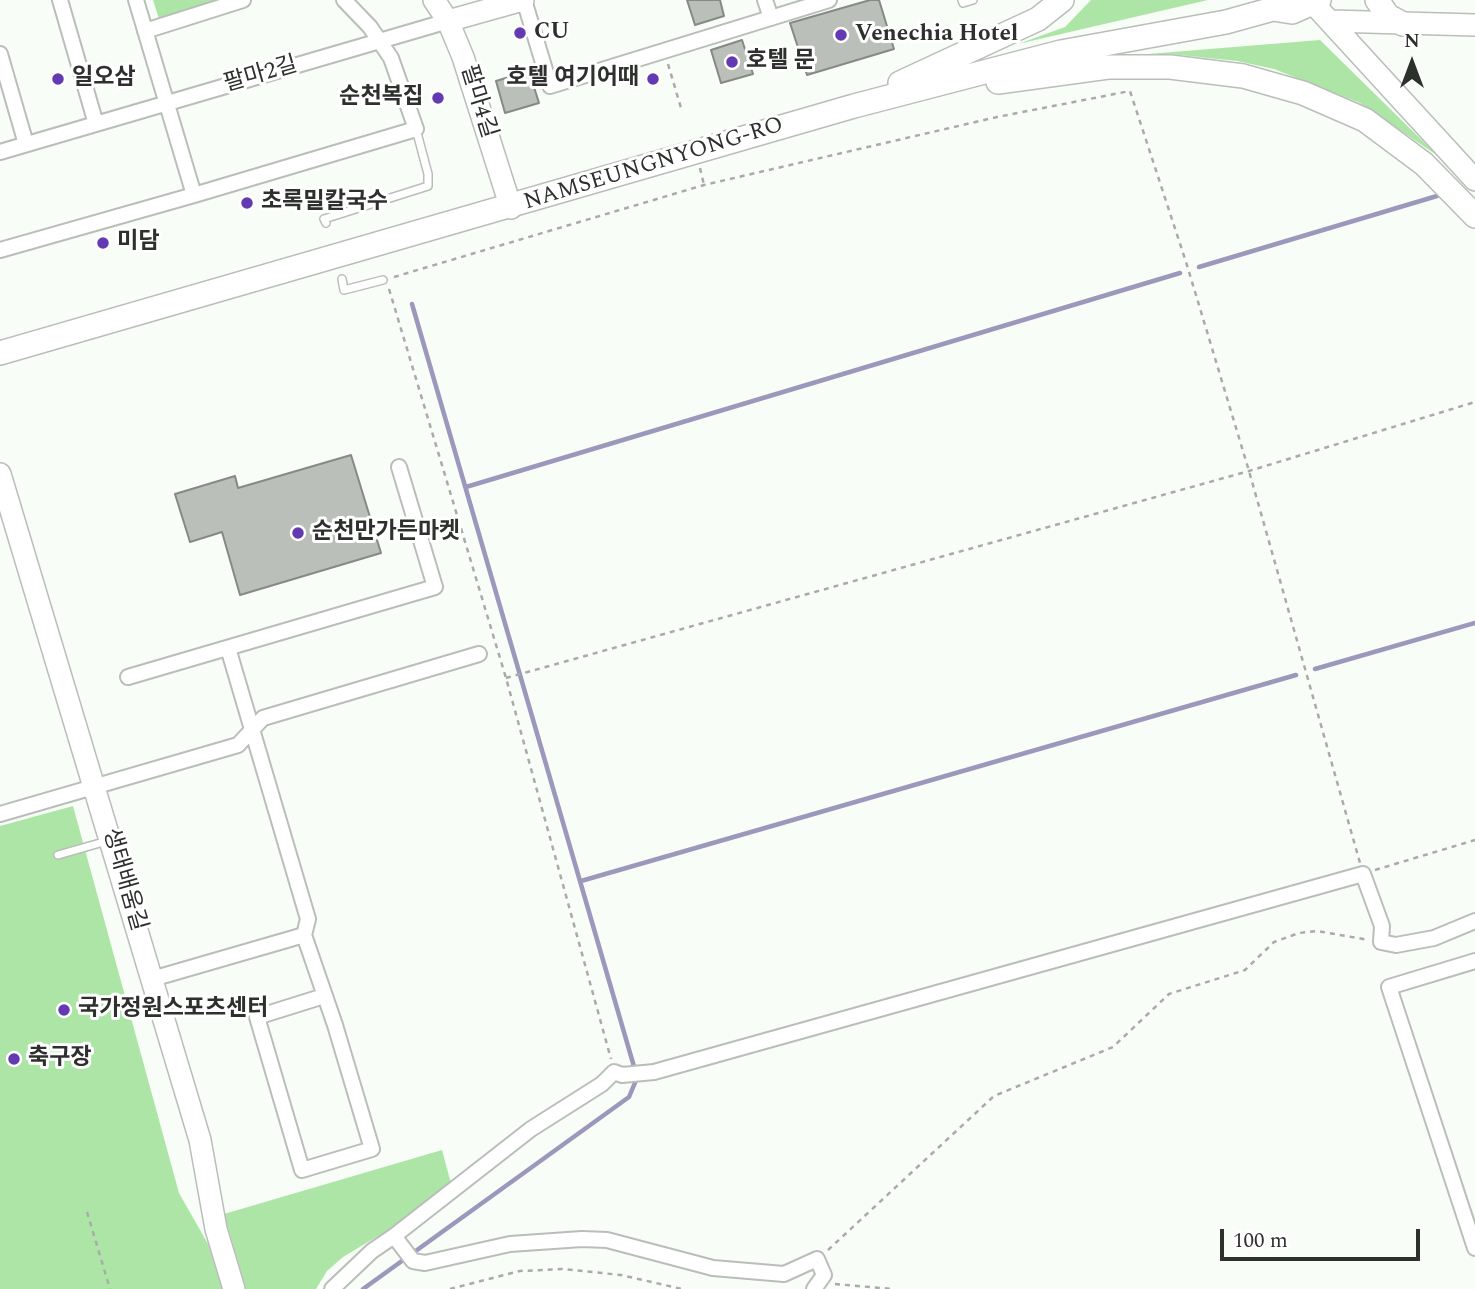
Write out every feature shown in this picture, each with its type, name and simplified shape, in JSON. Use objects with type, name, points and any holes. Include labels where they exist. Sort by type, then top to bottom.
[{"type":"main road","points":[[854,106],[1038,19],[1062,0]]},
{"type":"main road","points":[[1377,0],[1388,16],[1403,24]]},
{"type":"main road","name":"NAMSEUNGNYONG-RO","points":[[0,353],[510,208],[854,106],[1061,52],[1226,22],[1275,4],[1292,12],[1314,1]]},
{"type":"main road","points":[[854,106],[1108,67],[1170,67],[1242,76],[1303,93],[1364,120],[1424,164],[1475,216]]},
{"type":"street","points":[[60,0],[96,124]]},
{"type":"street","points":[[136,0],[194,195]]},
{"type":"street","points":[[145,31],[243,0]]},
{"type":"street","points":[[0,250],[416,129],[399,78],[382,42],[344,0]]},
{"type":"street","name":"팔마4길","points":[[435,0],[448,21],[463,57],[510,208]]},
{"type":"street","points":[[523,0],[550,86],[829,0]]},
{"type":"street","name":"팔마2길","points":[[0,152],[523,0]]},
{"type":"street","points":[[765,0],[771,18]]},
{"type":"street","points":[[1314,1],[1475,180]]},
{"type":"street","points":[[1331,21],[1475,25]]},
{"type":"street","points":[[0,54],[26,144]]},
{"type":"street","points":[[0,343],[25,346]]},
{"type":"street","points":[[128,677],[435,587],[399,467]]},
{"type":"street","name":"생태배움길","points":[[0,474],[96,786],[200,1140],[216,1229],[234,1289]]},
{"type":"street","points":[[228,648],[308,919],[304,934],[326,1003],[372,1149],[302,1170],[257,1017],[326,1003]]},
{"type":"street","points":[[0,814],[237,745],[263,718],[479,654]]},
{"type":"street","points":[[332,1289],[372,1251],[396,1240],[531,1129],[618,1074],[644,1074],[1363,874],[1382,926],[1381,942],[1396,945],[1434,938],[1475,921]]},
{"type":"street","points":[[152,979],[304,934]]},
{"type":"street","points":[[1475,961],[1389,987],[1475,1248]]},
{"type":"street","points":[[396,1240],[413,1261],[425,1262],[510,1244],[582,1239],[607,1240],[713,1268],[784,1274],[817,1259],[824,1275],[814,1289]]},
{"type":"lane","points":[[962,0],[963,3],[973,0]]},
{"type":"lane","points":[[326,223],[324,219],[428,186],[428,174],[416,129]]},
{"type":"lane","points":[[342,279],[344,290],[383,280]]},
{"type":"lane","points":[[58,855],[111,840]]},
{"type":"path","points":[[664,51],[681,108]]},
{"type":"path","points":[[618,1074],[506,678],[393,295],[383,280],[704,186],[996,117],[1130,92],[1186,262],[1249,471],[1363,874],[1475,840]]},
{"type":"path","points":[[699,168],[704,186]]},
{"type":"path","points":[[506,678],[1249,471],[1475,402]]},
{"type":"path","points":[[817,1259],[994,1096],[1113,1047],[1123,1041],[1169,994],[1245,970],[1274,942],[1299,933],[1336,933],[1381,942]]},
{"type":"path","points":[[87,1212],[110,1289]]},
{"type":"path","points":[[450,1289],[520,1271],[562,1269],[621,1275],[682,1289]]},
{"type":"path","points":[[824,1275],[834,1284],[892,1289]]},
{"type":"green space","points":[[153,0],[219,0],[159,19]]},
{"type":"green space","points":[[1091,0],[1208,0],[1018,44],[1065,27]]},
{"type":"green space","points":[[1320,40],[1438,156],[1360,103],[1274,69],[1237,61],[1170,54],[1050,62]]},
{"type":"green space","name":"국가정원스포츠센터","points":[[73,806],[179,1193],[208,1244],[222,1289],[0,1289],[0,826]]},
{"type":"green space","points":[[442,1150],[453,1191],[343,1257],[327,1271],[316,1289],[246,1289],[224,1214]]},
{"type":"building","points":[[687,0],[720,0],[724,16],[695,25]]},
{"type":"building","points":[[870,0],[879,0],[894,49],[807,75],[790,23]]},
{"type":"building","name":"호텔 문","points":[[742,40],[753,74],[721,83],[711,50]]},
{"type":"building","points":[[529,71],[539,103],[505,113],[496,81]]},
{"type":"building","name":"순천만가든마켓","points":[[351,455],[381,553],[240,595],[222,532],[190,542],[175,494],[235,476],[238,488]]},
{"type":"waterway","points":[[1199,267],[1437,196]]},
{"type":"waterway","points":[[466,487],[1180,273]]},
{"type":"waterway","points":[[412,304],[635,1070]]},
{"type":"waterway","points":[[1315,669],[1475,623]]},
{"type":"waterway","points":[[581,881],[1296,675]]},
{"type":"waterway","points":[[363,1289],[629,1097],[637,1078]]},
{"type":"place","name":"CU","points":[[520,33]]},
{"type":"place","name":"Venechia Hotel","points":[[841,35]]},
{"type":"place","name":"호텔 문","points":[[732,62]]},
{"type":"place","name":"일오삼","points":[[58,79]]},
{"type":"place","name":"호텔 여기어때","points":[[653,79]]},
{"type":"place","name":"순천복집","points":[[438,98]]},
{"type":"place","name":"초록밀칼국수","points":[[247,203]]},
{"type":"place","name":"미담","points":[[103,243]]},
{"type":"place","name":"순천만가든마켓","points":[[298,533]]},
{"type":"place","name":"국가정원스포츠센터","points":[[64,1010]]},
{"type":"place","name":"축구장","points":[[14,1059]]}]
